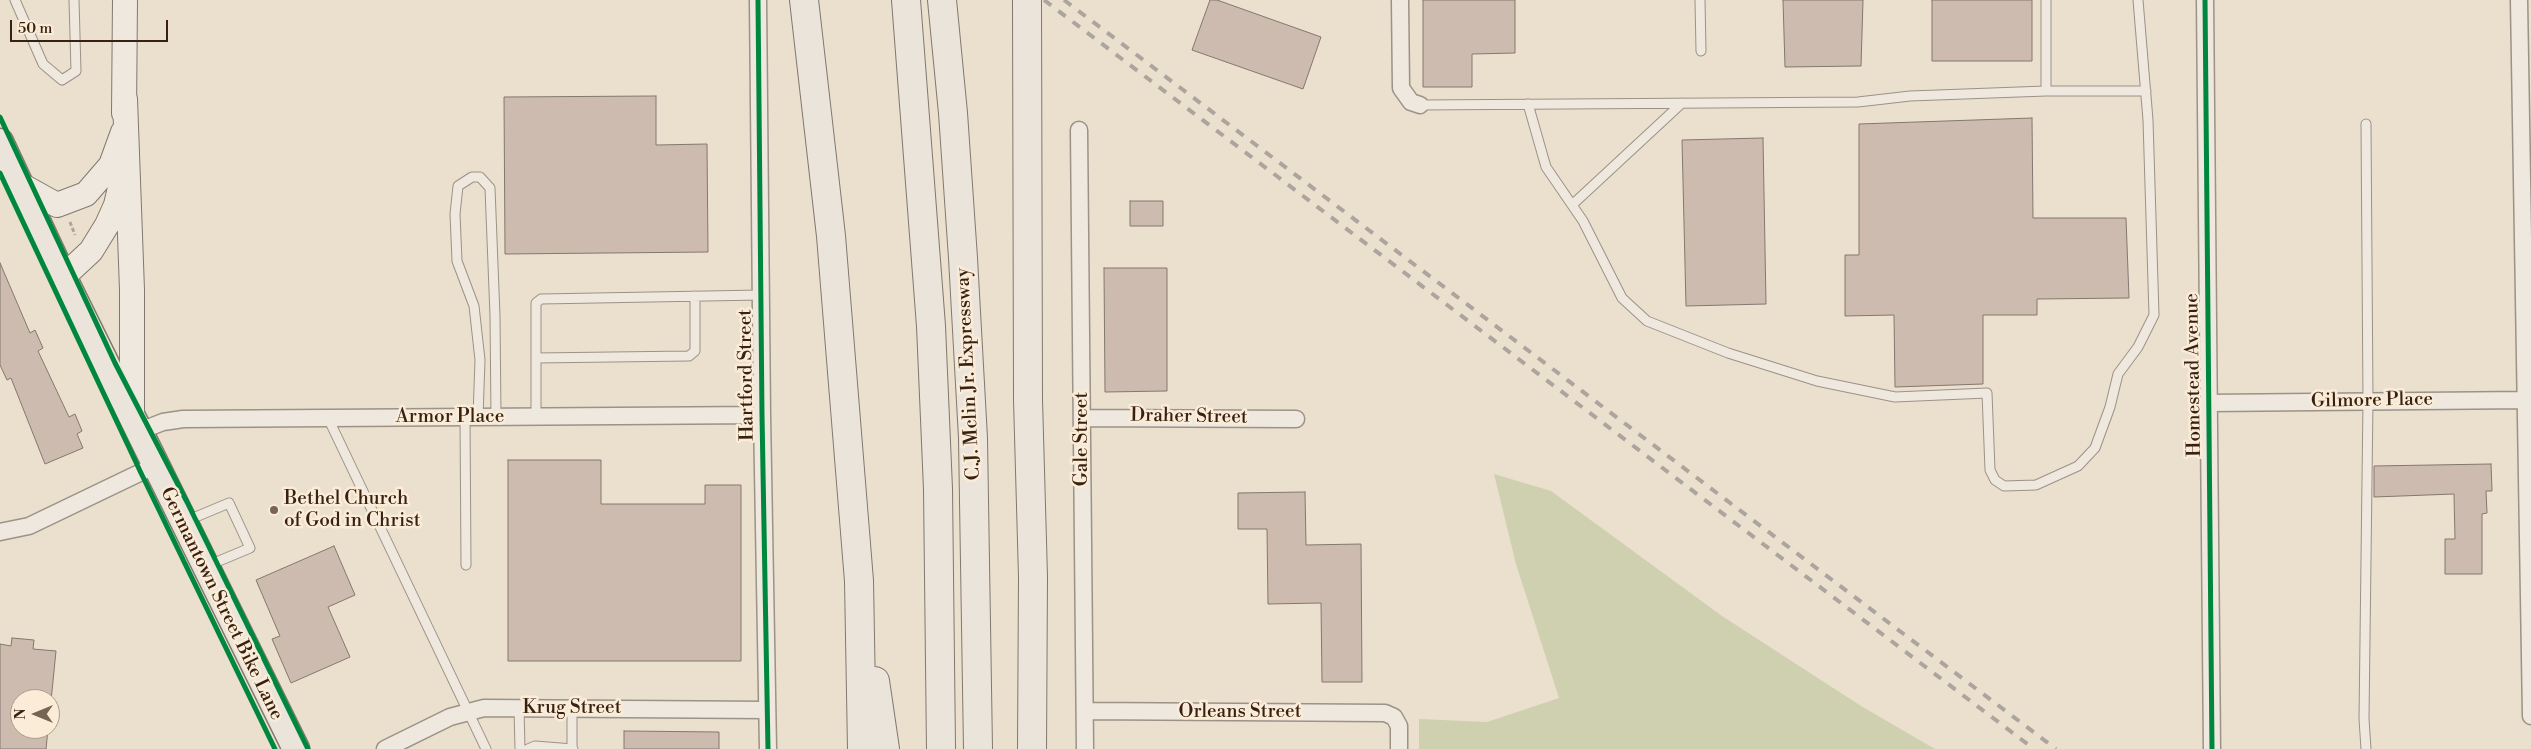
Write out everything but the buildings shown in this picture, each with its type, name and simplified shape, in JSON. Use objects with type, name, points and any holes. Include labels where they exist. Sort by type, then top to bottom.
[{"type":"highway","points":[[804,0],[831,236],[859,581],[862,749]]},
{"type":"highway","name":"C.J. Mclin Jr. Expressway","points":[[906,0],[930,316],[938,489],[941,749]]},
{"type":"highway","name":"C.J. Mclin Jr. Expressway","points":[[942,0],[962,239],[973,438],[978,749]]},
{"type":"highway","points":[[1027,0],[1028,400],[1033,701],[1032,749]]},
{"type":"highway","points":[[859,581],[886,749]]},
{"type":"highway","points":[[1033,701],[1040,749]]},
{"type":"main road","points":[[0,144],[63,277],[296,749]]},
{"type":"street","points":[[63,277],[91,251],[108,226],[116,205],[121,183],[124,128],[126,0]]},
{"type":"street","name":"Hartford Street","points":[[758,0],[762,415],[768,749]]},
{"type":"street","points":[[1400,0],[1401,88],[1411,102],[1420,105]]},
{"type":"street","name":"Homestead Avenue","points":[[2205,0],[2212,749]]},
{"type":"street","points":[[2519,0],[2529,396],[2531,716]]},
{"type":"street","points":[[125,99],[136,422]]},
{"type":"street","points":[[21,185],[57,205],[86,194],[111,165],[121,142],[124,128]]},
{"type":"street","name":"Gale Street","points":[[1079,130],[1085,749]]},
{"type":"street","name":"Gilmore Place","points":[[2209,403],[2529,396]]},
{"type":"street","name":"Armor Place","points":[[136,422],[328,418],[762,415]]},
{"type":"street","name":"Draher Street","points":[[1082,418],[1296,419]]},
{"type":"street","points":[[0,531],[29,526],[156,465]]},
{"type":"street","name":"Krug Street","points":[[385,749],[466,711],[484,708],[767,710]]},
{"type":"street","name":"Orleans Street","points":[[1085,711],[1385,713],[1394,717],[1399,726],[1400,749]]},
{"type":"lane","points":[[16,0],[43,64],[62,80],[76,71],[74,0]]},
{"type":"lane","points":[[1700,0],[1701,52]]},
{"type":"lane","points":[[2046,0],[2046,91]]},
{"type":"lane","points":[[1528,104],[1546,167],[1582,221],[1622,298],[1647,321],[1728,353],[1817,381],[1895,397],[1987,393],[1990,470],[1995,480],[2004,486],[2036,485],[2078,466],[2095,448],[2110,407],[2118,374],[2138,347],[2154,315],[2152,216],[2146,91],[2138,0]]},
{"type":"lane","points":[[1420,105],[1858,102],[1910,96],[2046,91],[2146,91]]},
{"type":"lane","points":[[1572,205],[1682,103]]},
{"type":"lane","points":[[2366,124],[2368,401],[2364,719],[2366,749]]},
{"type":"lane","points":[[466,565],[472,417],[480,360],[474,306],[457,261],[455,214],[458,186],[472,177],[480,177],[490,188],[495,316],[496,417]]},
{"type":"lane","points":[[536,417],[536,303],[541,299],[761,295]]},
{"type":"lane","points":[[536,358],[689,356],[695,352],[695,296]]},
{"type":"lane","points":[[328,418],[466,711],[486,749]]},
{"type":"lane","points":[[185,521],[229,503],[250,548],[207,566]]},
{"type":"lane","points":[[519,708],[520,749]]},
{"type":"lane","points":[[528,749],[535,746],[572,748],[572,708]]},
{"type":"path","points":[[68,217],[75,236]]},
{"type":"green space","points":[[1494,474],[1551,491],[1722,616],[1861,706],[1935,749],[1419,749],[1419,719],[1487,722],[1559,698],[1516,564]]},
{"type":"railway","points":[[1044,0],[2034,749]]},
{"type":"railway","points":[[1064,0],[2056,749]]},
{"type":"cycle path","points":[[758,0],[762,415],[768,749]]},
{"type":"cycle path","points":[[2205,0],[2212,749]]},
{"type":"cycle path","name":"Germantown Street Bike Lane","points":[[0,117],[115,363],[187,502],[308,749]]},
{"type":"cycle path","name":"Germantown Street Bike Lane","points":[[0,173],[141,473],[275,749]]},
{"type":"place","name":"Bethel Church of God in Christ","points":[[274,510]]}]
